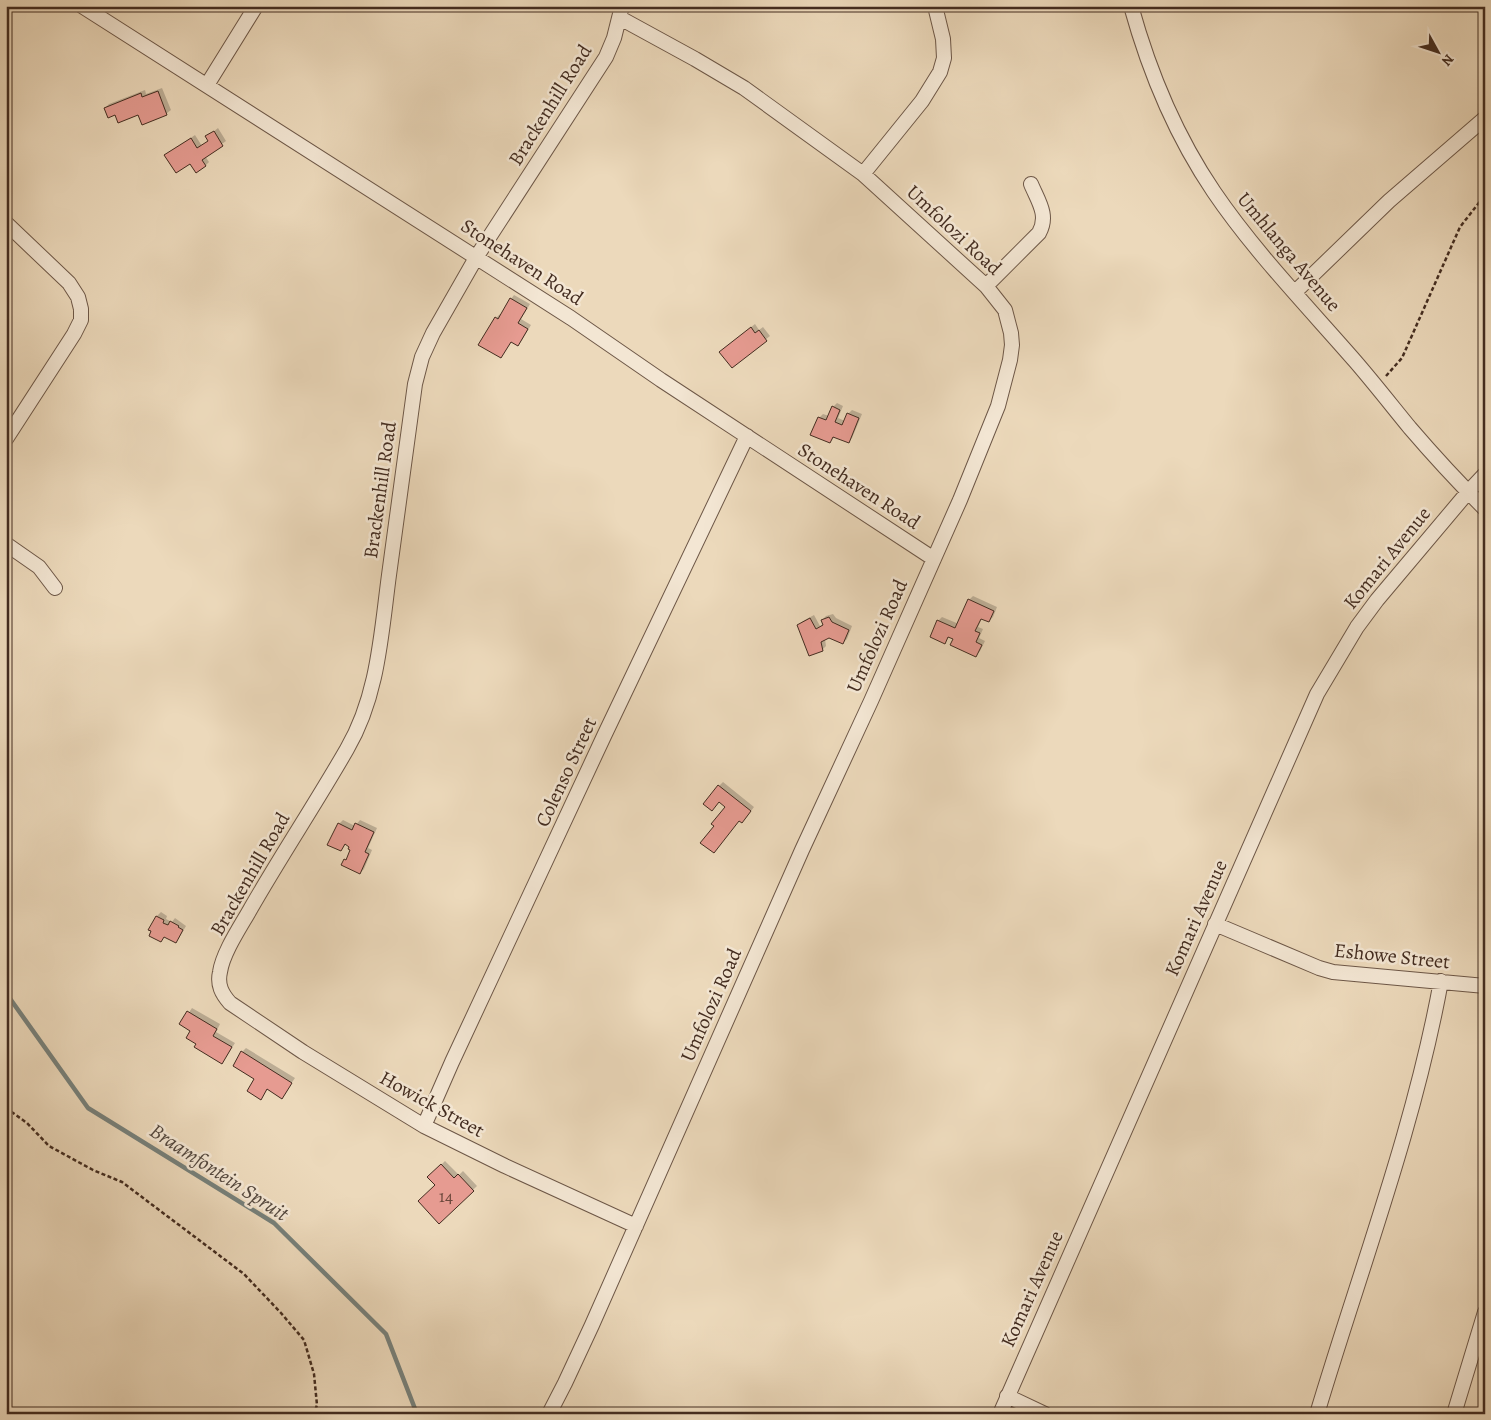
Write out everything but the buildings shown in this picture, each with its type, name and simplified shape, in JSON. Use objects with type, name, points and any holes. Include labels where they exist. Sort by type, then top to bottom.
[{"type":"street","name":"Stonehaven Road","points":[[82,6],[477,256],[572,318],[661,380],[934,559]]},
{"type":"street","points":[[208,85],[256,6]]},
{"type":"street","points":[[863,174],[922,101],[940,72],[944,58],[943,39],[935,6]]},
{"type":"street","name":"Umhlanga Avenue","points":[[1131,6],[1140,40],[1173,120],[1191,155],[1214,192],[1238,225],[1411,429],[1468,492]]},
{"type":"street","name":"Umfolozi Road","points":[[549,1414],[592,1325],[802,850],[871,701],[960,500],[998,406],[1012,346],[1009,322],[1005,310],[986,286],[863,174],[744,88],[621,12]]},
{"type":"street","name":"Brackenhill Road","points":[[223,994],[219,984],[219,974],[221,965],[235,936],[348,749],[362,722],[369,700],[382,637],[415,384],[422,357],[433,332],[477,256],[606,58],[621,12]]},
{"type":"street","points":[[1295,292],[1389,201],[1485,118]]},
{"type":"street","points":[[986,286],[1039,233],[1043,226],[1043,211],[1031,184]]},
{"type":"street","points":[[6,223],[69,284],[78,298],[81,309],[81,320],[74,334],[6,439]]},
{"type":"street","name":"Colenso Street","points":[[424,1126],[604,736],[747,436]]},
{"type":"street","name":"Komari Avenue","points":[[1000,1414],[1316,694],[1357,627],[1377,600],[1485,474]]},
{"type":"street","points":[[1468,492],[1485,509]]},
{"type":"street","points":[[6,544],[39,567],[55,588]]},
{"type":"street","name":"Eshowe Street","points":[[1215,924],[1319,968],[1344,974],[1485,986]]},
{"type":"street","points":[[1317,1414],[1404,1136],[1432,1028],[1441,981]]},
{"type":"street","name":"Howick Street","points":[[223,994],[230,1003],[295,1047],[424,1126],[504,1166],[636,1226]]},
{"type":"street","points":[[1454,1414],[1485,1312]]},
{"type":"street","points":[[1007,1396],[1045,1414]]},
{"type":"path","points":[[1377,387],[1402,358],[1460,227],[1485,195]]},
{"type":"path","points":[[6,1108],[27,1123],[50,1146],[93,1170],[122,1182],[244,1274],[304,1340],[314,1374],[317,1405],[314,1414]]},
{"type":"waterway","name":"Braamfontein Spruit","points":[[6,993],[88,1108],[274,1223],[386,1334],[417,1414]]}]
